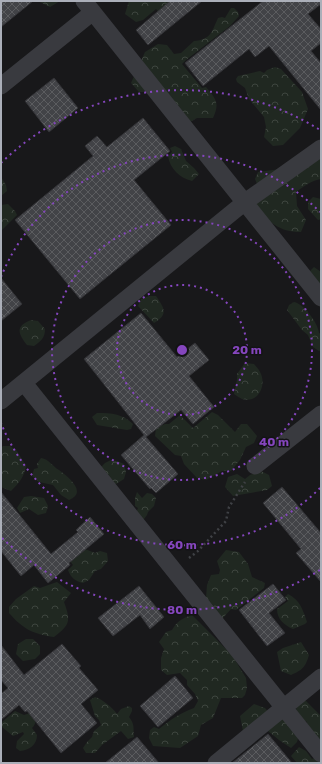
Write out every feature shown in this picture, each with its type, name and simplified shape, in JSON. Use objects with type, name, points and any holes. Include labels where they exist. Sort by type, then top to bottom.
[{"type":"street","points":[[1,86],[88,6],[321,298]]},
{"type":"street","points":[[1,401],[245,202],[321,148]]},
{"type":"street","points":[[24,383],[321,754]]},
{"type":"street","points":[[255,466],[321,414]]},
{"type":"street","points":[[216,763],[321,677]]},
{"type":"path","points":[[173,570],[198,551],[226,522],[229,507],[255,466]]},
{"type":"green space","points":[[38,1],[60,1],[50,7]]},
{"type":"green space","points":[[129,1],[179,1],[163,16],[156,9],[143,20],[136,22],[125,14]]},
{"type":"green space","points":[[231,8],[234,8],[238,12],[239,16],[230,26],[182,64],[202,88],[206,87],[216,101],[216,109],[213,118],[197,118],[190,122],[164,92],[139,92],[131,83],[145,52],[158,44],[167,45],[174,54],[181,53],[194,41],[207,37],[212,31],[218,18],[225,18]]},
{"type":"green space","points":[[275,67],[281,69],[302,92],[308,109],[300,128],[283,145],[273,146],[264,137],[266,127],[264,117],[249,99],[245,88],[237,82],[236,79],[238,76],[260,71],[264,73]]},
{"type":"green space","points":[[175,146],[181,149],[186,161],[199,174],[192,181],[183,178],[176,172],[169,161],[168,156],[172,152],[170,148]]},
{"type":"green space","points":[[321,147],[321,179],[311,182],[296,192],[297,206],[306,220],[301,232],[286,230],[279,227],[268,220],[252,204],[260,191],[255,179],[258,172],[281,169]]},
{"type":"green space","points":[[1,177],[6,185],[7,191],[1,196]]},
{"type":"green space","points":[[313,197],[321,199],[321,219],[318,220],[308,209],[308,202]]},
{"type":"green space","points":[[8,204],[17,215],[1,231],[1,205]]},
{"type":"green space","points":[[314,267],[321,272],[321,287],[310,271]]},
{"type":"green space","points":[[149,296],[156,296],[164,311],[162,317],[154,323],[138,306],[141,299]]},
{"type":"green space","points":[[294,302],[302,306],[310,314],[316,324],[319,333],[321,334],[321,350],[319,351],[313,347],[308,335],[302,330],[287,310],[289,305]]},
{"type":"green space","points":[[31,320],[38,321],[45,329],[42,339],[34,346],[27,345],[20,334],[20,328],[22,325]]},
{"type":"green space","points":[[245,363],[254,364],[260,371],[263,382],[257,396],[248,400],[242,399],[234,394],[237,374]]},
{"type":"green space","points":[[212,412],[218,415],[235,432],[241,424],[247,424],[257,436],[254,443],[246,447],[240,460],[231,471],[222,471],[206,480],[197,478],[184,464],[181,456],[175,455],[155,436],[156,428],[169,424],[180,415],[193,428]]},
{"type":"green space","points":[[97,413],[117,415],[125,418],[133,424],[131,429],[127,430],[97,425],[92,417]]},
{"type":"green space","points":[[3,446],[10,446],[17,451],[26,466],[21,480],[11,491],[1,487],[1,448]]},
{"type":"green space","points":[[41,458],[48,461],[71,480],[77,489],[77,493],[74,497],[69,500],[61,495],[53,485],[39,482],[32,476],[34,469],[38,468],[37,464]]},
{"type":"green space","points":[[111,460],[124,464],[126,472],[124,479],[116,484],[111,484],[100,468]]},
{"type":"green space","points":[[261,471],[269,475],[272,486],[267,490],[233,496],[225,487],[228,477],[237,474],[245,479],[250,475]]},
{"type":"green space","points":[[137,492],[142,498],[147,493],[152,494],[156,498],[154,506],[144,519],[137,520],[136,513],[138,508],[135,506],[135,498]]},
{"type":"green space","points":[[31,496],[44,498],[48,506],[46,513],[38,515],[29,509],[20,513],[17,508],[24,497]]},
{"type":"green space","points":[[85,549],[95,553],[100,551],[107,553],[108,561],[101,569],[95,571],[89,580],[83,583],[70,575],[68,570],[73,565],[67,557]]},
{"type":"green space","points":[[226,550],[239,552],[248,564],[252,577],[265,583],[264,588],[236,610],[231,609],[222,619],[215,615],[213,605],[206,598],[207,585],[211,575],[219,574],[220,570],[217,561]]},
{"type":"green space","points":[[57,582],[71,593],[64,602],[68,614],[68,622],[66,626],[54,637],[29,630],[9,613],[9,607],[16,599],[34,586],[40,588]]},
{"type":"green space","points":[[288,594],[298,602],[307,622],[293,629],[282,621],[277,613],[277,609],[288,601],[285,597]]},
{"type":"green space","points":[[192,615],[232,655],[246,678],[247,688],[245,695],[242,698],[221,698],[213,718],[201,725],[198,736],[180,748],[153,746],[149,738],[150,730],[154,727],[159,729],[175,717],[194,708],[198,701],[195,694],[187,685],[187,680],[180,673],[167,675],[161,670],[161,658],[164,649],[159,642],[166,632],[172,630],[180,620]]},
{"type":"green space","points":[[26,639],[33,639],[40,646],[40,654],[35,659],[23,661],[16,654],[18,644]]},
{"type":"green space","points":[[301,642],[309,655],[304,666],[291,675],[281,671],[277,652],[283,648]]},
{"type":"green space","points":[[95,697],[107,704],[117,714],[121,709],[129,706],[132,708],[129,717],[133,724],[134,737],[128,739],[121,731],[102,745],[95,753],[86,753],[83,748],[92,737],[94,731],[101,725],[95,716],[90,700]]},
{"type":"green space","points":[[297,700],[306,701],[321,716],[321,747],[306,721],[302,721],[296,712]]},
{"type":"green space","points":[[254,704],[265,708],[271,715],[279,714],[300,731],[297,742],[291,748],[268,731],[243,731],[240,716]]},
{"type":"green space","points":[[15,711],[24,715],[33,712],[35,718],[35,724],[32,728],[37,735],[36,742],[29,748],[20,751],[16,748],[17,741],[24,734],[23,732],[13,736],[2,727],[2,722]]},
{"type":"green space","points":[[299,747],[306,751],[312,759],[321,755],[321,763],[297,763],[291,756]]},
{"type":"building","points":[[1,1],[33,1],[1,27]]},
{"type":"building","points":[[170,1],[202,1],[148,45],[136,30]]},
{"type":"building","points":[[263,1],[321,1],[321,4],[308,14],[321,29],[321,43],[311,51],[321,63],[321,110],[269,46],[255,57],[249,49],[203,86],[185,63]]},
{"type":"building","points":[[54,78],[78,108],[49,132],[25,101]]},
{"type":"building","points":[[143,118],[170,151],[134,180],[171,225],[80,299],[15,220],[93,156],[85,146],[97,136],[107,147]]},
{"type":"building","points":[[1,278],[22,304],[1,321]]},
{"type":"building","points":[[141,313],[177,357],[195,343],[209,360],[189,376],[214,407],[193,424],[181,410],[146,437],[178,474],[156,493],[151,488],[150,489],[121,455],[144,435],[84,359]]},
{"type":"building","points":[[282,487],[321,533],[321,582],[296,553],[301,549],[263,503]]},
{"type":"building","points":[[1,492],[51,554],[78,532],[76,530],[90,517],[104,534],[69,563],[70,565],[48,583],[34,565],[21,576],[1,551]]},
{"type":"building","points":[[273,584],[286,600],[269,613],[285,633],[267,646],[239,610]]},
{"type":"building","points":[[139,586],[164,617],[150,629],[140,615],[113,636],[98,618]]},
{"type":"building","points":[[62,644],[81,666],[79,668],[98,690],[81,704],[97,723],[61,753],[27,711],[25,712],[19,705],[1,720],[1,694],[8,688],[1,680],[1,645],[24,675]]},
{"type":"building","points":[[175,676],[193,698],[158,727],[140,706]]},
{"type":"building","points":[[268,734],[292,763],[232,763]]},
{"type":"building","points":[[137,737],[159,763],[105,763]]}]
